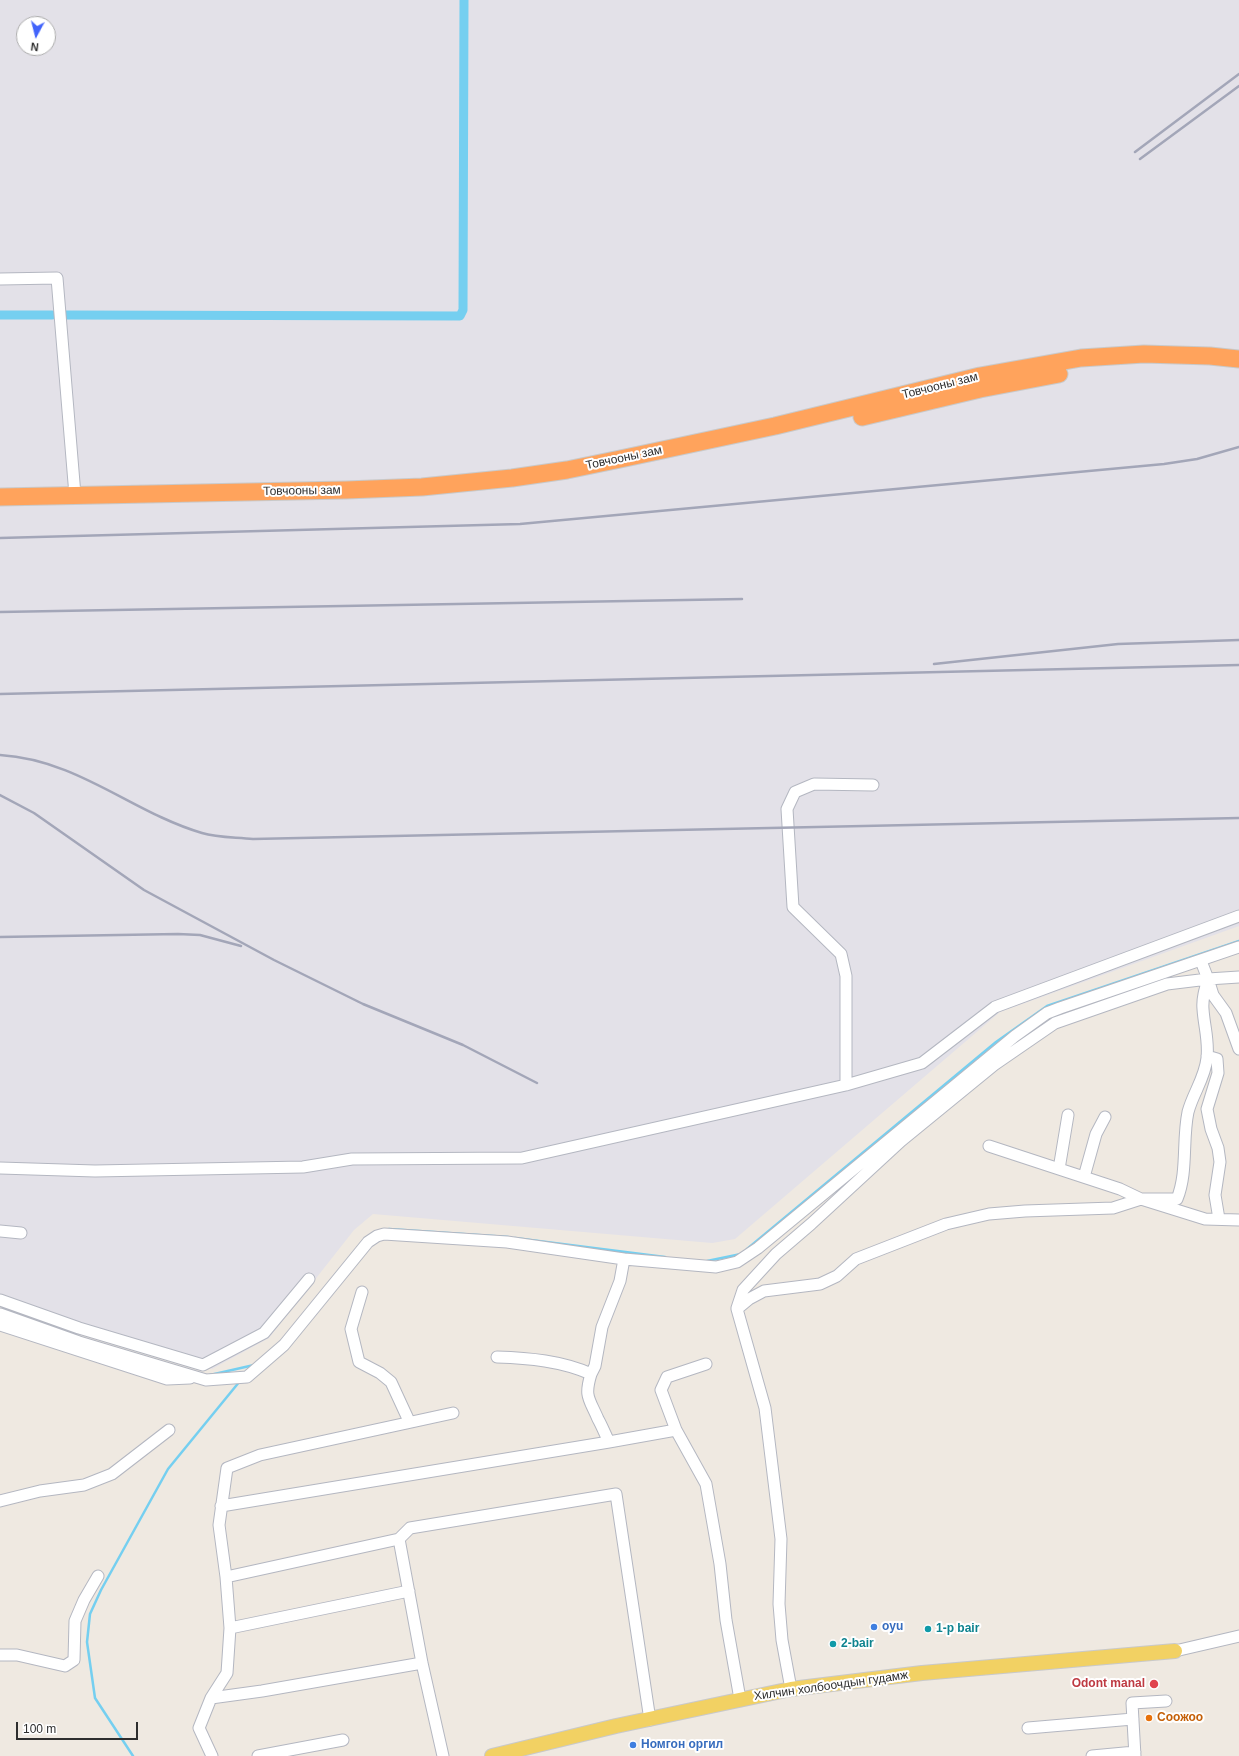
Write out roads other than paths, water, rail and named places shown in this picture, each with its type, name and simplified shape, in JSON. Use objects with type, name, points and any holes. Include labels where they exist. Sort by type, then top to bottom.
[{"type":"highway","name":"Товчооны зам","points":[[0,497],[422,487],[512,478],[567,470],[647,454],[775,426],[980,376],[1081,358],[1144,354],[1210,356],[1239,359]]},
{"type":"highway","name":"Товчооны зам","points":[[0,508],[347,501],[423,498],[514,489],[568,481],[627,469],[778,437],[980,390],[1082,370],[1144,365],[1210,367],[1239,370]]},
{"type":"main road","name":"Хилчин холбоочдын гудамж","points":[[492,1756],[740,1699],[791,1690],[922,1674],[1175,1651]]},
{"type":"street","points":[[0,279],[57,278],[75,495]]},
{"type":"street","points":[[846,1085],[846,976],[841,954],[793,907],[787,809],[795,792],[814,784],[874,785]]},
{"type":"street","points":[[0,1168],[95,1171],[296,1167],[352,1158],[522,1158],[846,1085],[922,1063],[995,1007],[1239,916]]},
{"type":"street","points":[[0,1314],[79,1342],[197,1377],[218,1380],[247,1377],[284,1345],[368,1242],[377,1236],[384,1234],[507,1242],[624,1259],[716,1268],[737,1262],[758,1248],[1015,1036],[1047,1013],[1239,947]]},
{"type":"street","points":[[1201,960],[1213,995],[1234,1026],[1239,1049]]},
{"type":"street","points":[[791,1690],[782,1640],[779,1604],[782,1539],[765,1408],[737,1309],[743,1290],[776,1254],[811,1224],[901,1140],[1000,1061],[1055,1023],[1168,984],[1239,977]]},
{"type":"street","points":[[737,1309],[749,1299],[764,1291],[820,1284],[837,1276],[856,1259],[946,1224],[989,1214],[1025,1211],[1113,1208],[1141,1199],[1177,1199],[1182,1186],[1183,1148],[1188,1113],[1206,1070],[1207,1035],[1203,1009],[1204,993],[1208,980]]},
{"type":"street","points":[[1207,1056],[1217,1059],[1218,1073],[1208,1109],[1211,1129],[1218,1148],[1220,1162],[1216,1195],[1219,1219]]},
{"type":"street","points":[[1059,1169],[1068,1115]]},
{"type":"street","points":[[1084,1177],[1096,1134],[1105,1117]]},
{"type":"street","points":[[989,1146],[1120,1189],[1141,1199],[1205,1219],[1239,1220]]},
{"type":"street","points":[[0,1231],[21,1233]]},
{"type":"street","points":[[609,1442],[598,1417],[589,1403],[587,1387],[595,1366],[602,1328],[620,1281],[624,1259]]},
{"type":"street","points":[[0,1300],[79,1328],[203,1366],[264,1333],[309,1279]]},
{"type":"street","points":[[362,1292],[351,1329],[359,1362],[380,1373],[390,1382],[410,1421]]},
{"type":"street","points":[[0,1325],[167,1379],[197,1377]]},
{"type":"street","points":[[498,1357],[527,1358],[579,1368],[591,1374]]},
{"type":"street","points":[[706,1364],[667,1377],[661,1390],[676,1430],[706,1484],[720,1564],[726,1620],[740,1699]]},
{"type":"street","points":[[212,1756],[199,1728],[211,1698],[227,1673],[230,1628],[226,1577],[219,1526],[227,1468],[260,1455],[410,1421],[453,1413]]},
{"type":"street","points":[[0,1501],[40,1491],[84,1484],[112,1474],[169,1430]]},
{"type":"street","points":[[221,1506],[676,1430]]},
{"type":"street","points":[[226,1577],[399,1539],[410,1528],[616,1494],[650,1720]]},
{"type":"street","points":[[399,1539],[422,1663],[443,1756]]},
{"type":"street","points":[[0,1655],[17,1655],[65,1666],[74,1660],[76,1621],[84,1600],[98,1576]]},
{"type":"street","points":[[230,1628],[409,1591]]},
{"type":"street","points":[[1175,1651],[1239,1636]]},
{"type":"street","points":[[211,1698],[262,1691],[422,1663]]},
{"type":"street","points":[[1092,1756],[1135,1754],[1132,1703],[1166,1701]]},
{"type":"street","points":[[1028,1728],[1133,1719]]},
{"type":"street","points":[[258,1756],[343,1740]]},
{"type":"waterway","points":[[65,315],[460,316],[463,310],[464,0]]},
{"type":"waterway","points":[[0,315],[52,315]]},
{"type":"waterway","points":[[747,1249],[996,1042],[1047,1006],[1239,941]]},
{"type":"waterway","points":[[389,1229],[508,1237]]},
{"type":"waterway","points":[[515,1238],[665,1257]]},
{"type":"waterway","points":[[707,1261],[741,1254]]},
{"type":"waterway","points":[[210,1375],[254,1365]]},
{"type":"waterway","points":[[133,1756],[95,1698],[87,1642],[90,1614],[101,1590],[168,1469],[240,1381]]},
{"type":"railway","points":[[1135,152],[1239,74]]},
{"type":"railway","points":[[1140,159],[1239,86]]},
{"type":"railway","points":[[0,538],[520,524],[1164,464],[1197,459],[1239,447]]},
{"type":"railway","points":[[0,612],[742,599]]},
{"type":"railway","points":[[934,664],[1118,644],[1239,640]]},
{"type":"railway","points":[[0,694],[1239,665]]},
{"type":"railway","points":[[0,755],[28,759],[55,766],[80,776],[176,824],[208,835],[253,839],[1239,818]]},
{"type":"railway","points":[[0,795],[34,813],[144,890],[274,960],[363,1004],[463,1045],[537,1083]]},
{"type":"railway","points":[[0,937],[178,934],[200,935],[241,946]]},
{"type":"place","name":"oyu","points":[[874,1627]]},
{"type":"place","name":"1-p bair","points":[[928,1629]]},
{"type":"place","name":"2-bair","points":[[833,1644]]},
{"type":"place","name":"Odont manal","points":[[1154,1684]]},
{"type":"place","name":"Соожоо","points":[[1149,1718]]},
{"type":"place","name":"Номгон оргил","points":[[633,1745]]}]
